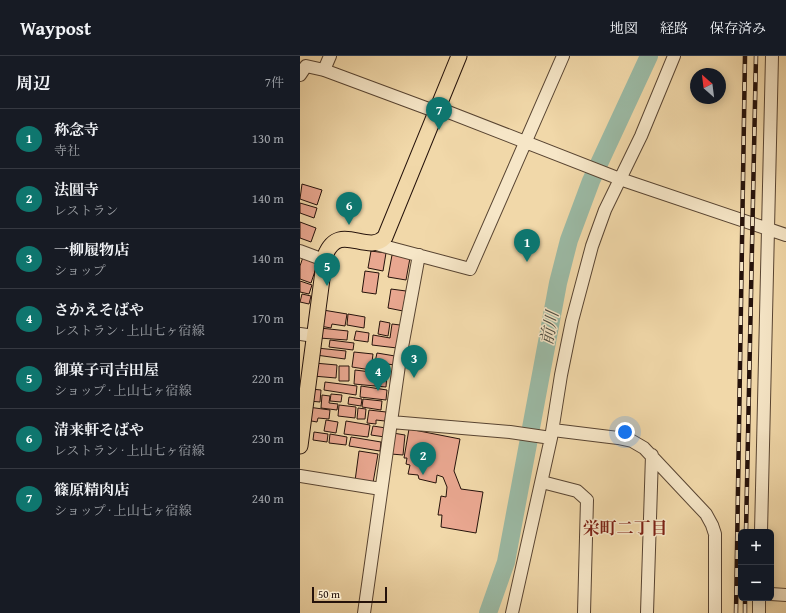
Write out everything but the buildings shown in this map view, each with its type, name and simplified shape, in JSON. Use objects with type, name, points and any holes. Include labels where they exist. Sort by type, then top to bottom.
[{"type":"main road","points":[[300,446],[307,335],[324,260],[328,249],[337,240],[343,239],[372,243],[381,241],[459,56]]},
{"type":"street","points":[[324,70],[330,56]]},
{"type":"street","points":[[372,243],[470,269],[563,56]]},
{"type":"street","points":[[512,613],[552,434],[561,375],[572,321],[592,246],[618,179],[641,136],[674,56]]},
{"type":"street","points":[[761,529],[772,56]]},
{"type":"street","points":[[300,75],[306,66],[324,70],[437,110],[618,179],[767,230],[786,235]]},
{"type":"street","points":[[300,251],[324,260]]},
{"type":"street","points":[[364,613],[400,358],[419,256]]},
{"type":"street","points":[[391,422],[632,441],[652,455],[699,505],[712,524],[716,547],[715,613]]},
{"type":"street","points":[[647,613],[652,455]]},
{"type":"street","points":[[300,476],[381,489]]},
{"type":"street","points":[[542,482],[577,491],[587,500],[584,613]]},
{"type":"street","points":[[774,594],[786,595]]},
{"type":"street","points":[[759,601],[759,613]]},
{"type":"waterway","name":"前川","points":[[488,613],[506,562],[558,283],[569,240],[591,181],[649,56]]},
{"type":"railway","points":[[736,613],[745,56]]},
{"type":"railway","points":[[746,529],[756,56]]},
{"type":"railway","points":[[745,601],[745,613]]},
{"type":"place","name":"篠原精肉店","points":[[439,130]]},
{"type":"place","name":"清来軒そばや","points":[[349,225]]},
{"type":"place","name":"称念寺","points":[[527,262]]},
{"type":"place","name":"御菓子司吉田屋","points":[[327,286]]},
{"type":"place","name":"一柳履物店","points":[[414,378]]},
{"type":"place","name":"さかえそばや","points":[[378,391]]},
{"type":"place","name":"法圓寺","points":[[423,475]]},
{"type":"district","name":"栄町二丁目","points":[[625,528]]}]
